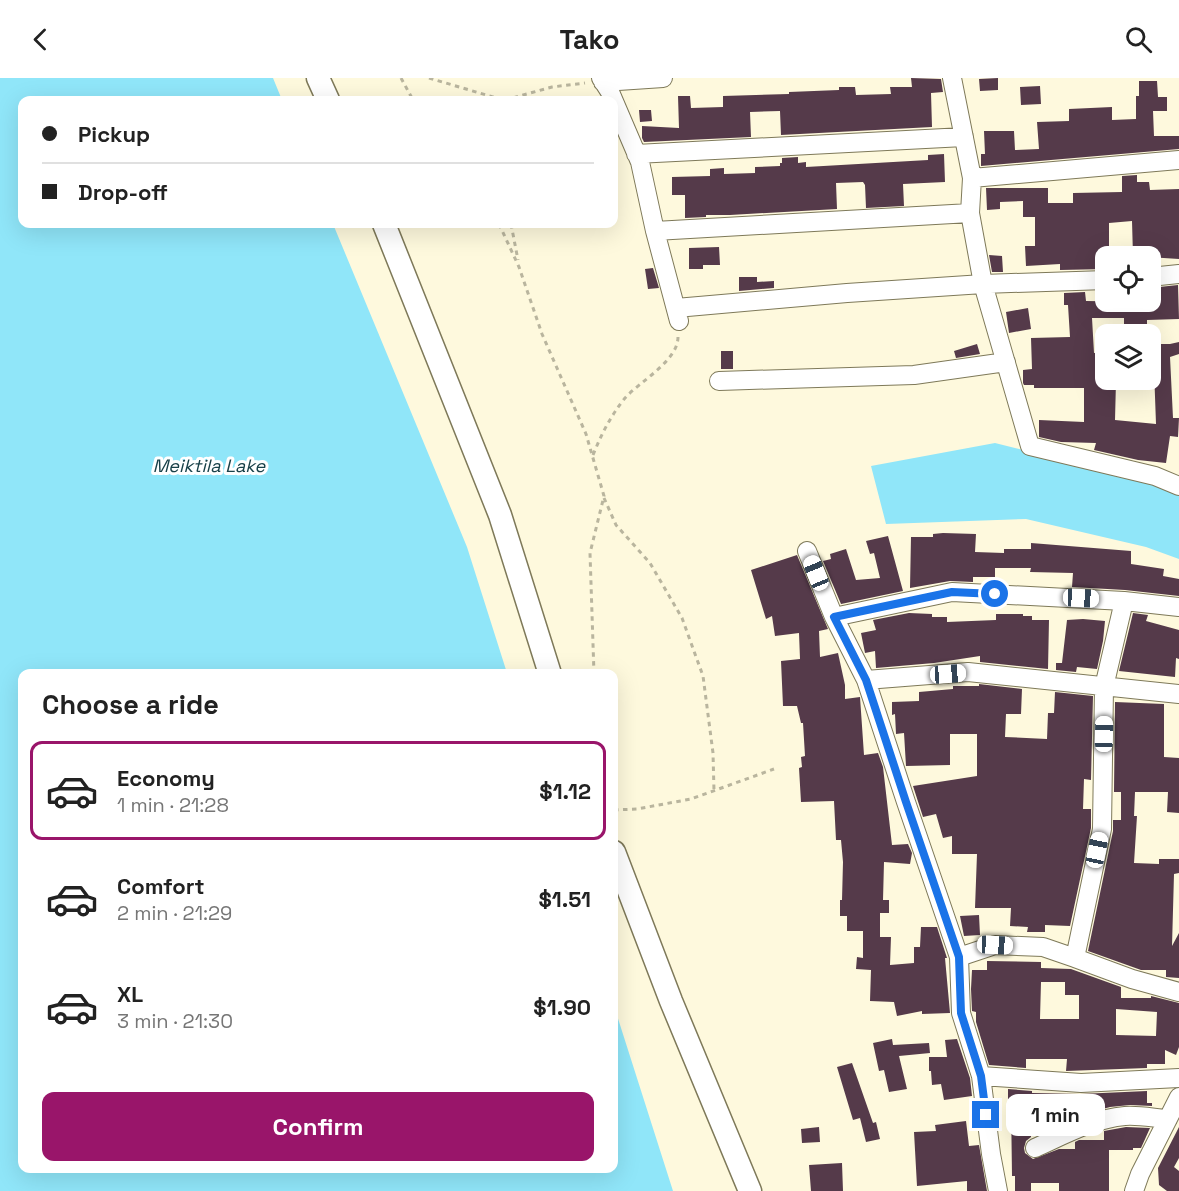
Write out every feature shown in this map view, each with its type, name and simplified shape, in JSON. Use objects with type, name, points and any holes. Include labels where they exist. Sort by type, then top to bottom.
[{"type":"main road","points":[[318,78],[326,96]]},
{"type":"main road","points":[[386,228],[500,515],[548,669]]},
{"type":"main road","points":[[618,862],[671,1001],[750,1191]]},
{"type":"street","points":[[602,80],[663,78]]},
{"type":"street","points":[[952,78],[972,178],[970,213],[983,284],[1030,446],[1155,476],[1179,486]]},
{"type":"street","points":[[602,80],[612,96]]},
{"type":"street","points":[[618,111],[636,154],[677,314],[847,293],[983,284],[1095,280]]},
{"type":"street","points":[[636,154],[964,138]]},
{"type":"street","points":[[972,178],[1179,160]]},
{"type":"street","points":[[655,231],[970,213]]},
{"type":"street","points":[[1161,275],[1179,274]]},
{"type":"street","points":[[719,381],[915,375],[1006,362]]},
{"type":"street","points":[[807,551],[834,617],[866,680],[959,957],[961,1013],[981,1076],[998,1191]]},
{"type":"street","points":[[834,617],[952,592],[1124,601],[1179,607]]},
{"type":"street","points":[[1075,958],[1102,829],[1104,687],[1124,601]]},
{"type":"street","points":[[866,680],[968,672],[1179,694]]},
{"type":"street","points":[[959,957],[995,945],[1043,947],[1132,979],[1179,992]]},
{"type":"street","points":[[981,1076],[1081,1083],[1179,1078]]},
{"type":"street","points":[[1134,1191],[1140,1174],[1179,1097]]},
{"type":"street","points":[[1035,1149],[1084,1125],[1104,1120],[1125,1116],[1168,1119]]},
{"type":"path","points":[[402,78],[411,96]]},
{"type":"path","points":[[429,78],[490,96]]},
{"type":"path","points":[[519,96],[552,87],[602,80]]},
{"type":"path","points":[[502,228],[519,267],[542,334],[586,434],[604,496],[616,525],[650,563],[682,618],[703,676],[713,753],[714,791]]},
{"type":"path","points":[[512,228],[519,267]]},
{"type":"path","points":[[593,457],[605,425],[626,396],[654,374],[678,344],[677,314]]},
{"type":"path","points":[[594,669],[590,553],[604,496]]},
{"type":"path","points":[[618,810],[637,810],[691,800],[774,768]]},
{"type":"water","name":"Meiktila Lake","points":[[0,78],[273,78],[280,96],[18,96],[18,228],[335,228],[467,547],[506,669],[18,669],[18,1173],[618,1173],[618,1019],[673,1191],[0,1191]]},
{"type":"water","points":[[995,443],[1158,483],[1179,493],[1179,559],[1146,547],[1026,519],[886,524],[871,466]]},
{"type":"building","points":[[911,78],[941,79],[943,92],[931,93],[932,127],[781,135],[780,111],[750,112],[751,137],[644,142],[642,138],[642,126],[679,128],[678,96],[690,96],[691,108],[723,107],[723,96],[789,94],[789,92],[839,90],[839,87],[855,87],[856,95],[891,94],[890,87],[912,87]]},
{"type":"building","points":[[998,78],[998,90],[980,91],[979,79]]},
{"type":"building","points":[[1139,81],[1157,81],[1158,97],[1167,97],[1167,111],[1153,111],[1154,136],[1179,136],[1179,149],[981,166],[981,154],[985,154],[984,131],[1014,131],[1015,150],[1039,149],[1037,122],[1069,121],[1069,109],[1112,107],[1112,120],[1136,119],[1136,96],[1139,96]]},
{"type":"building","points":[[1040,86],[1041,104],[1021,105],[1020,87]]},
{"type":"building","points":[[639,110],[651,110],[652,121],[640,122]]},
{"type":"building","points":[[944,154],[945,182],[903,184],[904,206],[866,208],[863,182],[836,183],[837,209],[685,218],[685,195],[672,195],[672,177],[710,176],[710,169],[724,168],[724,174],[755,173],[755,167],[780,166],[782,158],[798,157],[798,163],[806,162],[806,167],[928,160],[928,155]]},
{"type":"building","points":[[1137,175],[1137,182],[1149,182],[1150,190],[1179,189],[1179,259],[1161,258],[1161,246],[1133,246],[1132,221],[1109,223],[1109,246],[1095,246],[1095,269],[1060,270],[1060,264],[1026,266],[1025,246],[1035,246],[1035,217],[1023,217],[1023,201],[1000,202],[1000,209],[987,210],[986,188],[1048,188],[1048,203],[1073,203],[1073,193],[1122,192],[1122,176]]},
{"type":"building","points":[[719,247],[720,265],[703,265],[703,269],[689,269],[689,248]]},
{"type":"building","points":[[989,255],[1002,256],[1003,272],[992,272]]},
{"type":"building","points":[[653,268],[659,288],[648,289],[645,269]]},
{"type":"building","points":[[739,277],[757,277],[757,282],[774,281],[774,288],[739,291]]},
{"type":"building","points":[[1178,285],[1179,319],[1147,320],[1147,324],[1124,324],[1124,318],[1092,318],[1095,390],[1116,390],[1115,420],[1156,424],[1155,390],[1161,390],[1161,344],[1179,342],[1179,354],[1170,357],[1173,418],[1179,418],[1178,437],[1170,436],[1166,463],[1138,460],[1094,450],[1096,443],[1061,442],[1039,437],[1039,420],[1084,422],[1084,388],[1034,388],[1034,385],[1023,383],[1023,370],[1032,369],[1031,338],[1070,337],[1068,305],[1064,305],[1064,293],[1085,292],[1086,301],[1095,301],[1095,312],[1161,312],[1161,287]]},
{"type":"building","points":[[1028,308],[1031,329],[1009,333],[1006,312]]},
{"type":"building","points":[[977,344],[980,354],[956,358],[954,351]]},
{"type":"building","points":[[721,351],[733,351],[733,369],[721,369]]},
{"type":"building","points":[[933,534],[976,534],[975,552],[1004,553],[1004,549],[1031,549],[1031,543],[1131,551],[1131,564],[1164,569],[1163,576],[1179,579],[1179,596],[1072,587],[1073,573],[1030,572],[1031,568],[995,568],[995,577],[973,577],[973,582],[950,581],[910,588],[911,537],[933,537]]},
{"type":"building","points":[[888,536],[903,591],[841,604],[823,561],[831,559],[830,554],[846,549],[856,580],[880,578],[874,553],[870,554],[866,541]]},
{"type":"building","points":[[797,555],[828,629],[819,631],[820,657],[838,653],[845,685],[845,699],[860,697],[864,755],[878,753],[883,767],[892,845],[908,844],[912,853],[910,864],[884,862],[883,900],[889,900],[889,913],[880,913],[880,937],[891,937],[890,965],[914,963],[914,947],[920,947],[921,927],[937,927],[947,958],[945,958],[950,1013],[922,1014],[922,1011],[897,1016],[894,1002],[870,1001],[871,970],[856,969],[857,957],[863,958],[863,931],[847,931],[847,916],[840,916],[843,862],[841,840],[836,840],[834,801],[801,802],[799,768],[802,767],[801,757],[805,756],[803,723],[801,723],[797,706],[783,706],[781,661],[800,659],[799,633],[775,636],[772,616],[766,619],[751,570]]},
{"type":"building","points":[[909,613],[947,617],[947,622],[996,620],[996,614],[1023,614],[1023,616],[1032,616],[1032,620],[1049,620],[1048,669],[980,662],[980,656],[876,668],[875,651],[865,653],[861,633],[876,630],[873,620]]},
{"type":"building","points":[[1133,613],[1148,615],[1146,621],[1179,630],[1179,659],[1176,658],[1175,677],[1119,671]]},
{"type":"building","points":[[1067,620],[1105,621],[1097,669],[1077,667],[1076,672],[1056,670],[1056,663],[1062,663]]},
{"type":"building","points":[[979,684],[1022,689],[1021,714],[1006,714],[1005,737],[1047,739],[1048,713],[1054,713],[1055,692],[1093,696],[1091,780],[1084,779],[1083,809],[1091,809],[1091,828],[1070,926],[1045,925],[1045,932],[1027,932],[1028,927],[1010,926],[1011,908],[975,908],[977,854],[952,854],[952,836],[943,838],[936,814],[923,817],[913,786],[977,776],[977,734],[950,734],[950,765],[906,766],[904,733],[896,734],[892,702],[919,701],[919,692],[953,689],[953,686],[979,686]]},
{"type":"building","points":[[1115,702],[1164,704],[1164,757],[1179,758],[1179,813],[1167,812],[1168,792],[1135,792],[1134,816],[1137,816],[1134,863],[1159,864],[1159,859],[1179,859],[1179,873],[1174,874],[1172,946],[1179,933],[1179,978],[1166,977],[1166,970],[1141,970],[1088,951],[1113,831],[1113,820],[1121,820],[1121,792],[1114,792]]},
{"type":"building","points":[[979,915],[980,935],[964,936],[960,916]]},
{"type":"building","points":[[987,961],[1041,962],[1041,968],[1071,969],[1121,987],[1121,998],[1151,998],[1151,996],[1179,1003],[1179,1047],[1176,1055],[1165,1050],[1165,1064],[1147,1064],[1147,1068],[1066,1071],[1067,1059],[1026,1059],[1026,1068],[989,1065],[976,1022],[976,1012],[972,1011],[971,989],[972,970],[987,970]],"holes":[[[1041,982],[1065,982],[1065,995],[1079,995],[1079,1019],[1040,1019]],[[1116,1009],[1157,1012],[1156,1036],[1116,1035]]]},
{"type":"building","points":[[892,1039],[893,1045],[929,1043],[930,1053],[899,1056],[907,1089],[889,1092],[884,1070],[879,1071],[873,1043]]},
{"type":"building","points":[[957,1039],[970,1078],[972,1096],[944,1100],[941,1084],[932,1085],[929,1057],[947,1057],[945,1040]]},
{"type":"building","points":[[852,1063],[873,1123],[876,1122],[880,1139],[866,1142],[860,1118],[853,1120],[837,1067]]},
{"type":"building","points":[[1008,1089],[1032,1091],[1032,1093],[1080,1094],[1147,1091],[1147,1103],[1152,1103],[1152,1106],[1110,1107],[1074,1115],[1074,1118],[1061,1124],[1057,1124],[1057,1120],[1031,1120],[1031,1137],[1026,1141],[1024,1148],[1025,1153],[1033,1159],[1059,1149],[1075,1149],[1075,1142],[1079,1140],[1104,1140],[1104,1131],[1126,1127],[1150,1128],[1141,1148],[1109,1150],[1109,1191],[1059,1191],[1059,1183],[1031,1183],[1031,1191],[1015,1191],[1015,1176],[1012,1176],[1011,1102],[1008,1102]]},
{"type":"building","points":[[966,1121],[969,1146],[979,1145],[987,1191],[967,1191],[967,1181],[917,1186],[914,1132],[936,1131],[935,1125]]},
{"type":"building","points":[[819,1127],[820,1142],[802,1143],[801,1129]]},
{"type":"building","points":[[1179,1127],[1179,1158],[1174,1167],[1179,1171],[1179,1191],[1167,1191],[1159,1185],[1158,1168]]},
{"type":"building","points":[[842,1163],[843,1191],[811,1191],[809,1165]]},
{"type":"route","points":[[986,1115],[981,1076],[961,1013],[959,957],[866,680],[834,617],[952,592],[995,594]]}]
